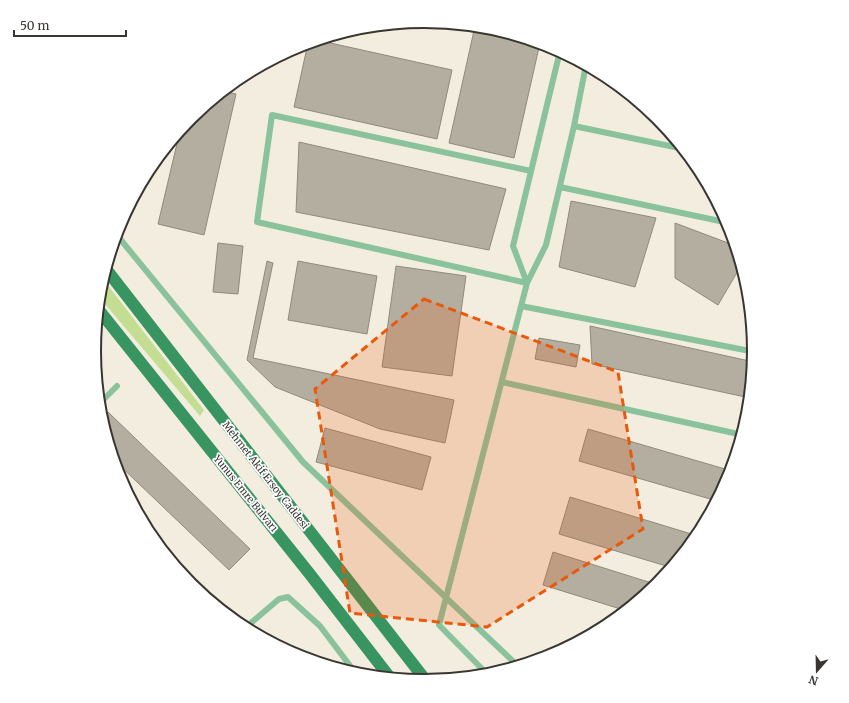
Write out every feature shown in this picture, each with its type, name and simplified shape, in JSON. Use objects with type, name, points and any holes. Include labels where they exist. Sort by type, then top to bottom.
[{"type":"main road","name":"Mehmet Akif Ersoy Caddesi","points":[[110,275],[421,675]]},
{"type":"main road","name":"Yunus Emre Bulvarı","points":[[103,316],[310,573],[387,672]]},
{"type":"lane","points":[[527,283],[513,246],[559,57]]},
{"type":"lane","points":[[483,670],[439,625],[527,283],[546,245],[574,126],[585,70]]},
{"type":"lane","points":[[527,283],[257,222],[272,115],[531,171]]},
{"type":"lane","points":[[574,126],[675,147]]},
{"type":"lane","points":[[560,187],[720,221]]},
{"type":"lane","points":[[121,240],[304,462],[514,662]]},
{"type":"lane","points":[[521,306],[748,351]]},
{"type":"lane","points":[[502,382],[737,434]]},
{"type":"lane","points":[[105,398],[117,386]]},
{"type":"lane","points":[[250,623],[279,598],[288,597],[320,626],[350,666]]},
{"type":"highlighted area","points":[[424,299],[618,372],[643,529],[487,627],[350,613],[315,389]]},
{"type":"green space","points":[[108,285],[204,410],[200,416],[105,304]]},
{"type":"building","points":[[474,32],[508,39],[539,49],[514,158],[449,143]]},
{"type":"building","points":[[329,43],[452,70],[437,139],[294,107],[306,51]]},
{"type":"building","points":[[231,93],[236,94],[204,235],[158,224],[177,143],[211,108]]},
{"type":"building","points":[[299,142],[506,189],[489,250],[296,212]]},
{"type":"building","points":[[571,201],[656,218],[635,287],[559,267]]},
{"type":"building","points":[[675,223],[729,243],[738,271],[718,305],[675,278]]},
{"type":"building","points":[[218,243],[243,246],[238,294],[213,292]]},
{"type":"building","points":[[267,261],[273,263],[253,358],[454,400],[445,443],[380,429],[275,387],[247,360]]},
{"type":"building","points":[[298,261],[377,276],[367,334],[288,320]]},
{"type":"building","points":[[396,266],[466,276],[452,376],[382,367]]},
{"type":"building","points":[[590,326],[748,361],[745,397],[592,364]]},
{"type":"building","points":[[539,338],[580,345],[576,367],[535,359]]},
{"type":"building","points":[[108,412],[250,549],[229,570],[124,469],[118,455],[107,413]]},
{"type":"building","points":[[325,428],[431,457],[422,490],[316,462]]},
{"type":"building","points":[[588,429],[725,469],[712,500],[579,461]]},
{"type":"building","points":[[570,497],[691,534],[667,566],[559,534]]},
{"type":"building","points":[[553,552],[650,583],[638,595],[620,609],[543,585]]}]
